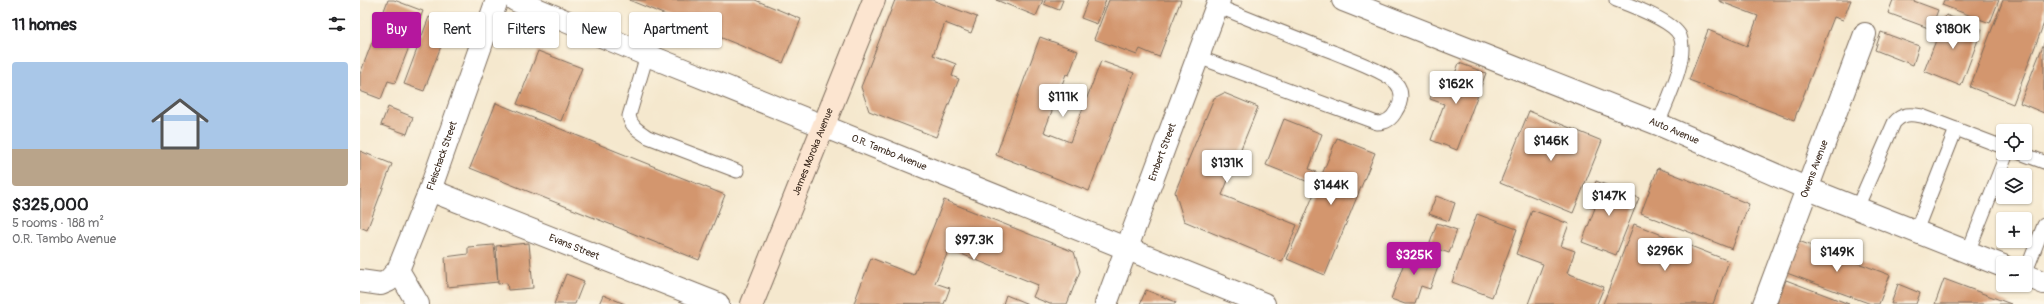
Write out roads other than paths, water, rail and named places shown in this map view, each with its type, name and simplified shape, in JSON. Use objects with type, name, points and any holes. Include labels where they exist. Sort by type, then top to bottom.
[{"type":"street","name":"Fleischack Street","points":[[360,281],[380,284],[388,281],[398,270],[430,190],[497,0]]},
{"type":"street","name":"O.R. Tambo Avenue","points":[[515,0],[647,55],[1264,304]]},
{"type":"street","name":"James Moroka Avenue","points":[[752,304],[874,0]]},
{"type":"street","name":"Auto Avenue","points":[[1343,0],[1658,124],[1806,188],[1996,263]]},
{"type":"street","name":"Embert Street","points":[[1106,304],[1218,3]]},
{"type":"street","name":"Owens Avenue","points":[[1764,304],[1806,188],[1865,34]]},
{"type":"street","name":"Evans Street","points":[[430,190],[718,304]]},
{"type":"street","points":[[398,270],[418,304]]},
{"type":"street","points":[[2032,277],[2044,283]]},
{"type":"lane","points":[[1616,0],[1640,10],[1670,26],[1680,35],[1682,45],[1680,62],[1658,124]]},
{"type":"lane","points":[[1198,57],[1377,123],[1385,123],[1396,112],[1399,106],[1401,96],[1400,89],[1389,77],[1356,61],[1218,3]]},
{"type":"lane","points":[[647,55],[629,116],[630,121],[636,128],[648,137],[737,170]]},
{"type":"lane","points":[[1857,208],[1883,147],[1898,118],[1912,114],[1922,116],[1996,144]]},
{"type":"lane","points":[[1916,231],[1956,129]]},
{"type":"lane","points":[[2032,158],[2044,162]]},
{"type":"lane","points":[[1968,252],[2004,160]]},
{"type":"lane","points":[[2032,256],[2044,225]]}]
